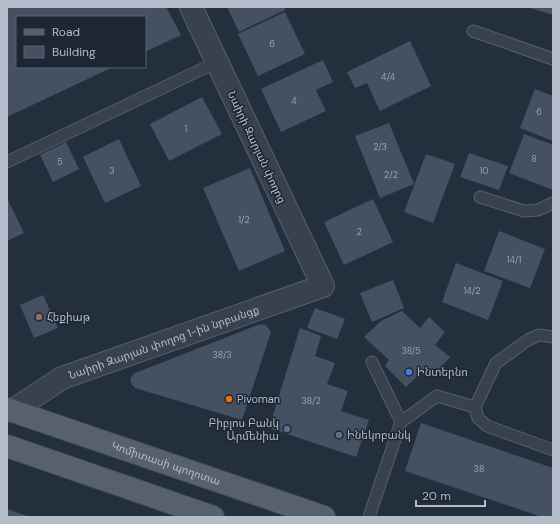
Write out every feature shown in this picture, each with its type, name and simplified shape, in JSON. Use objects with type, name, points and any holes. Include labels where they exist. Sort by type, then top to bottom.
[{"type":"main road","name":"Կոմիտասի պողոտա","points":[[9,410],[324,517]]},
{"type":"main road","points":[[7,446],[213,517]]},
{"type":"street","name":"Նաիրի Զարյան փողոց","points":[[191,7],[323,286]]},
{"type":"street","name":"Նաիրի Զարյան փողոց 1-ին նրբանցք","points":[[9,410],[62,378],[323,286]]},
{"type":"lane","points":[[473,31],[553,59]]},
{"type":"lane","points":[[7,162],[217,62]]},
{"type":"lane","points":[[480,197],[524,211],[538,210],[553,203]]},
{"type":"lane","points":[[553,337],[539,335],[528,340],[496,363],[475,407],[478,418],[487,426],[553,450]]},
{"type":"lane","points":[[372,362],[401,422]]},
{"type":"lane","points":[[369,517],[401,422],[437,396],[475,407]]},
{"type":"building","points":[[7,7],[166,7],[181,35],[146,52],[146,16],[16,16],[16,68],[111,68],[7,117]]},
{"type":"building","points":[[227,7],[284,7],[285,10],[239,32]]},
{"type":"building","points":[[527,7],[553,7],[553,15]]},
{"type":"building","points":[[285,12],[305,54],[258,76],[238,34]]},
{"type":"building","points":[[410,41],[431,86],[380,111],[367,83],[355,88],[347,72]]},
{"type":"building","points":[[323,60],[333,82],[316,90],[326,111],[281,132],[261,89]]},
{"type":"building","points":[[535,89],[553,96],[553,141],[520,128]]},
{"type":"building","points":[[202,97],[222,134],[169,161],[150,124]]},
{"type":"building","points":[[389,123],[414,184],[380,198],[355,136]]},
{"type":"building","points":[[524,134],[553,145],[553,190],[509,173]]},
{"type":"building","points":[[119,139],[141,186],[105,203],[83,157]]},
{"type":"building","points":[[66,142],[79,169],[53,182],[40,155]]},
{"type":"building","points":[[469,153],[508,166],[499,190],[460,177]]},
{"type":"building","points":[[426,154],[455,164],[433,223],[404,212]]},
{"type":"building","points":[[250,168],[285,251],[239,271],[203,188]]},
{"type":"building","points":[[7,198],[24,233],[7,241]]},
{"type":"building","points":[[373,199],[393,242],[344,265],[324,222]]},
{"type":"building","points":[[499,231],[545,249],[530,288],[484,271]]},
{"type":"building","points":[[456,263],[503,281],[488,320],[442,302]]},
{"type":"building","points":[[393,280],[404,308],[372,322],[360,293]]},
{"type":"building","name":"Հեքիաթ","points":[[43,295],[58,328],[34,338],[20,305]]},
{"type":"building","points":[[315,308],[345,319],[337,339],[307,328]]},
{"type":"building","points":[[402,311],[420,328],[429,317],[445,332],[435,345],[450,357],[434,375],[426,368],[406,387],[385,366],[389,360],[364,337],[381,321]]},
{"type":"building","points":[[263,324],[267,326],[271,332],[242,420],[135,388],[132,385],[130,378],[135,373]]},
{"type":"building","points":[[300,328],[321,336],[315,356],[335,363],[327,384],[348,391],[341,411],[369,420],[356,457],[269,428]]},
{"type":"building","points":[[421,423],[553,468],[553,517],[542,517],[405,471]]},
{"type":"building","points":[[7,509],[30,517],[7,517]]},
{"type":"place","name":"Հեքիաթ","points":[[39,317]]},
{"type":"place","name":"Ինտերնո","points":[[409,372]]},
{"type":"place","name":"Pivoman","points":[[229,399]]},
{"type":"place","name":"Բիբլոս Բանկ Արմենիա","points":[[287,429]]},
{"type":"place","name":"Ինեկոբանկ","points":[[339,435]]}]
